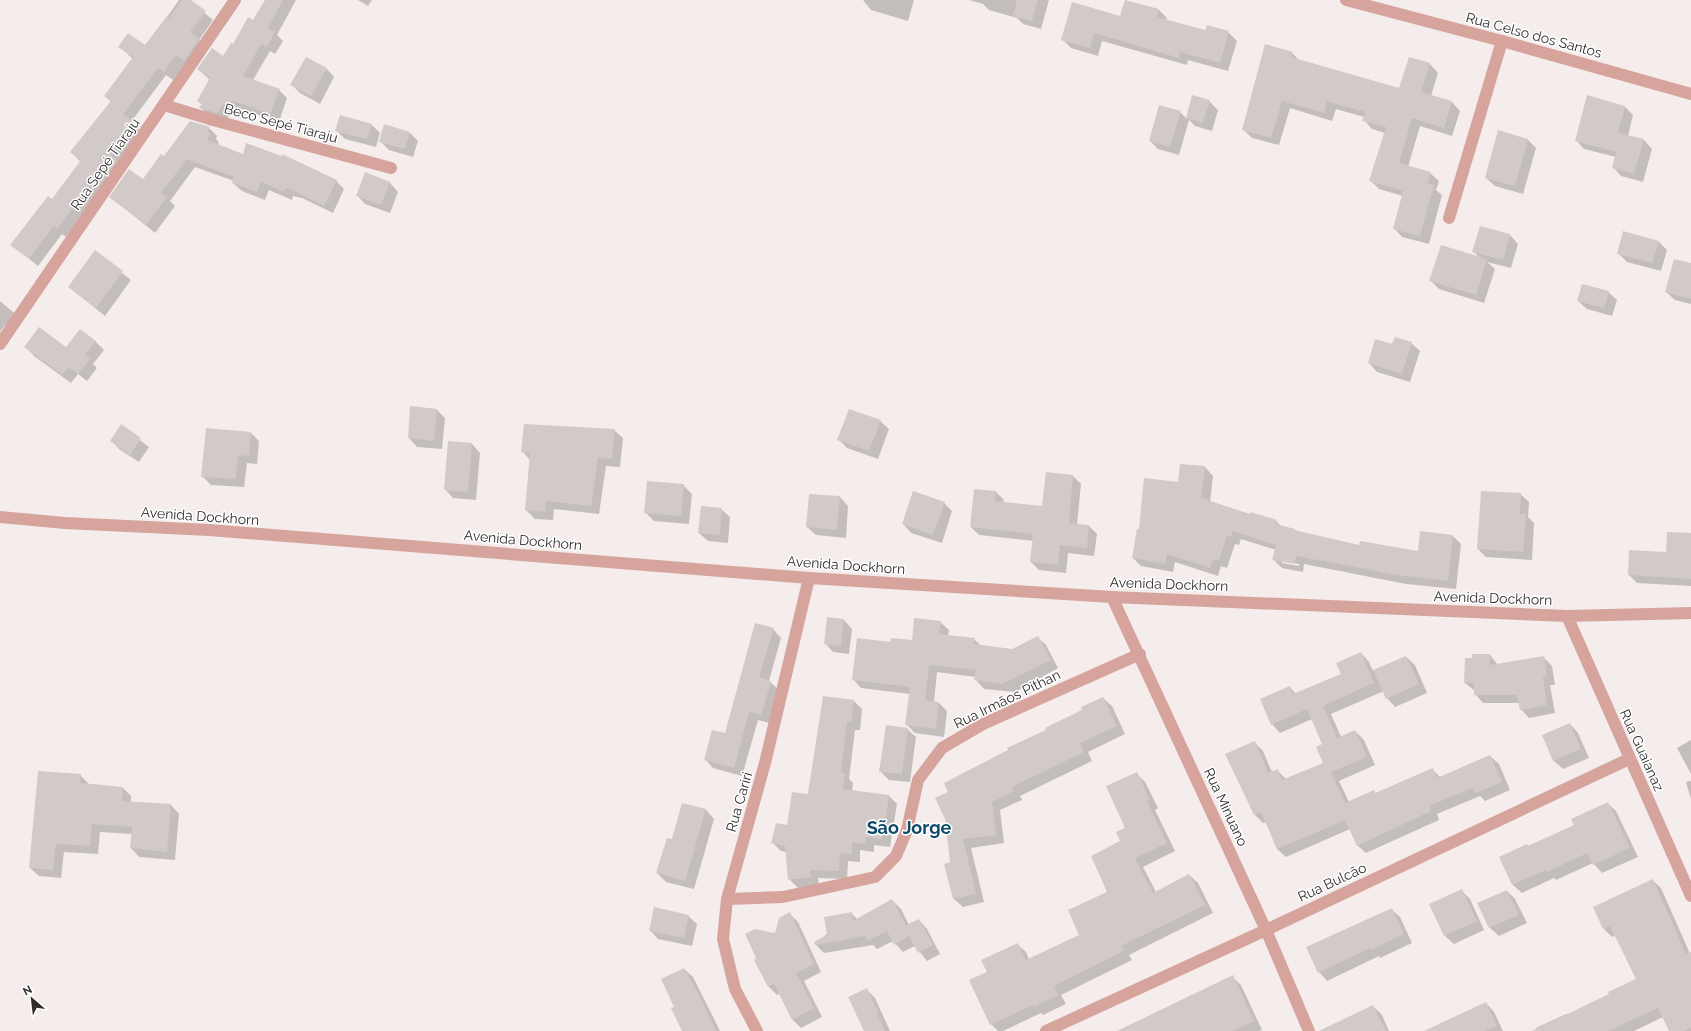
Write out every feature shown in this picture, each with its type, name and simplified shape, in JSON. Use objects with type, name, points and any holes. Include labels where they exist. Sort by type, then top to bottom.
[{"type":"street","name":"Rua Sepé Tiaraju","points":[[0,344],[235,0]]},
{"type":"street","name":"Rua Celso dos Santos","points":[[1346,0],[1502,41],[1691,94]]},
{"type":"street","points":[[1449,218],[1502,41]]},
{"type":"street","name":"Beco Sepé Tiaraju","points":[[164,105],[220,122],[391,168]]},
{"type":"street","name":"Avenida Dockhorn","points":[[0,517],[65,523],[225,532],[810,578],[1112,597],[1567,616],[1691,613]]},
{"type":"street","name":"Rua Cariri","points":[[756,1031],[735,989],[723,938],[727,899],[765,763],[810,578]]},
{"type":"street","name":"Rua Minuano","points":[[1112,597],[1140,654],[1266,930],[1309,1031]]},
{"type":"street","name":"Rua Guaianaz","points":[[1567,616],[1629,759],[1691,896]]},
{"type":"street","name":"Rua Irmãos Pithan","points":[[727,899],[782,897],[875,877],[896,856],[907,830],[918,780],[942,748],[983,724],[1140,654]]},
{"type":"street","name":"Rua Bulcão","points":[[1046,1031],[1266,930],[1629,759]]},
{"type":"building","points":[[182,0],[191,0],[206,11],[190,32],[199,39],[184,61],[176,55],[164,72],[158,68],[123,114],[133,122],[111,153],[113,154],[111,156],[117,160],[97,188],[91,184],[57,229],[54,226],[29,259],[10,245],[48,196],[52,199],[81,160],[70,152],[111,101],[104,96],[133,57],[118,47],[128,33],[145,45],[167,16],[169,18]]},
{"type":"building","points":[[265,0],[283,0],[268,28],[275,32],[267,47],[261,44],[243,76],[280,89],[270,114],[233,101],[230,107],[223,104],[217,113],[199,108],[202,104],[197,101],[210,78],[197,69],[212,48],[223,56],[231,43],[233,44],[248,17],[253,20]]},
{"type":"building","points":[[1017,0],[1038,0],[1032,21],[1013,16]]},
{"type":"building","points":[[1125,0],[1159,9],[1157,17],[1205,30],[1207,25],[1229,31],[1220,63],[1180,52],[1179,58],[1094,33],[1090,48],[1061,40],[1072,2],[1120,16]]},
{"type":"building","points":[[1265,44],[1293,52],[1291,57],[1399,88],[1409,57],[1430,63],[1421,92],[1452,101],[1444,128],[1412,118],[1399,163],[1431,172],[1428,184],[1434,185],[1420,236],[1393,229],[1403,191],[1369,181],[1386,127],[1362,121],[1365,112],[1327,101],[1324,113],[1282,101],[1271,138],[1242,130]]},
{"type":"building","points":[[306,57],[327,68],[311,96],[290,85]]},
{"type":"building","points":[[1192,95],[1210,100],[1203,123],[1186,118]]},
{"type":"building","points":[[1587,95],[1625,106],[1618,133],[1644,139],[1634,174],[1612,168],[1616,152],[1575,141]]},
{"type":"building","points":[[1159,105],[1181,111],[1170,147],[1149,141]]},
{"type":"building","points":[[340,115],[372,124],[367,139],[335,131]]},
{"type":"building","points":[[190,121],[210,127],[207,131],[211,134],[207,140],[243,154],[246,143],[282,156],[282,154],[337,180],[324,206],[292,190],[285,188],[284,192],[261,182],[257,192],[232,183],[234,177],[187,159],[161,193],[167,197],[146,225],[109,197],[129,169],[143,179],[161,154],[164,156]]},
{"type":"building","points":[[384,124],[410,132],[405,149],[379,142]]},
{"type":"building","points":[[1498,130],[1528,139],[1515,186],[1485,178]]},
{"type":"building","points":[[365,172],[390,182],[381,205],[356,196]]},
{"type":"building","points":[[1480,226],[1510,234],[1503,260],[1472,252]]},
{"type":"building","points":[[1623,231],[1659,241],[1652,263],[1617,254]]},
{"type":"building","points":[[1441,245],[1487,259],[1476,295],[1429,281]]},
{"type":"building","points":[[95,250],[123,271],[96,308],[68,287]]},
{"type":"building","points":[[1674,259],[1691,263],[1691,299],[1665,292]]},
{"type":"building","points":[[1582,284],[1609,291],[1604,308],[1577,301]]},
{"type":"building","points":[[39,327],[66,347],[80,329],[96,341],[85,355],[90,359],[78,374],[69,367],[62,375],[24,347]]},
{"type":"building","points":[[1395,337],[1412,342],[1402,374],[1368,363],[1375,339],[1392,344]]},
{"type":"building","points":[[410,406],[437,409],[434,441],[408,438]]},
{"type":"building","points":[[849,409],[881,420],[869,451],[837,440]]},
{"type":"building","points":[[121,424],[141,438],[130,455],[110,441]]},
{"type":"building","points":[[524,424],[615,429],[612,459],[598,458],[591,506],[546,501],[545,512],[525,510],[530,453],[521,452]]},
{"type":"building","points":[[206,428],[251,432],[249,456],[238,455],[236,479],[201,477]]},
{"type":"building","points":[[448,441],[472,443],[468,492],[444,490]]},
{"type":"building","points":[[1180,464],[1205,466],[1201,498],[1250,514],[1251,512],[1277,520],[1275,524],[1295,529],[1294,530],[1359,545],[1360,541],[1418,551],[1420,531],[1453,535],[1448,581],[1397,575],[1296,556],[1294,564],[1272,560],[1276,545],[1233,531],[1231,537],[1227,536],[1219,560],[1213,559],[1210,568],[1167,554],[1165,564],[1132,558],[1137,529],[1139,529],[1144,478],[1178,482]]},
{"type":"building","points":[[1046,472],[1073,475],[1069,523],[1089,525],[1087,548],[1060,545],[1058,565],[1030,562],[1033,534],[970,527],[974,489],[996,491],[995,501],[1042,506]]},
{"type":"building","points":[[647,481],[684,484],[681,516],[644,513]]},
{"type":"building","points":[[913,491],[945,502],[933,535],[902,524]]},
{"type":"building","points":[[1481,491],[1521,493],[1520,514],[1526,514],[1523,552],[1477,549]]},
{"type":"building","points":[[809,494],[840,496],[837,530],[806,527]]},
{"type":"building","points":[[701,506],[722,508],[720,535],[698,533]]},
{"type":"building","points":[[1667,532],[1691,533],[1691,579],[1628,575],[1629,550],[1666,552]]},
{"type":"building","points":[[827,617],[844,619],[841,646],[824,644]]},
{"type":"building","points":[[914,618],[941,621],[939,634],[975,638],[974,644],[1012,649],[1038,636],[1051,660],[1002,684],[974,680],[976,670],[929,665],[925,700],[939,702],[936,729],[905,725],[910,687],[852,680],[857,638],[890,642],[891,638],[912,640]]},
{"type":"building","points":[[755,623],[774,628],[759,677],[771,681],[761,715],[749,712],[734,768],[704,760],[712,730],[725,733]]},
{"type":"building","points":[[1361,652],[1374,683],[1323,706],[1337,738],[1355,730],[1367,757],[1331,772],[1345,803],[1374,790],[1375,793],[1433,768],[1437,778],[1490,755],[1502,782],[1476,793],[1473,788],[1429,806],[1431,811],[1357,846],[1345,820],[1277,849],[1261,812],[1254,815],[1225,754],[1255,741],[1268,773],[1278,769],[1282,780],[1323,763],[1316,747],[1322,744],[1307,709],[1271,725],[1260,699],[1290,686],[1293,694],[1341,674],[1336,663]]},
{"type":"building","points":[[1472,654],[1490,654],[1490,665],[1544,656],[1547,676],[1543,677],[1547,705],[1520,710],[1517,695],[1474,695],[1474,683],[1464,683],[1465,658],[1472,658]]},
{"type":"building","points":[[1406,656],[1419,684],[1386,699],[1373,670]]},
{"type":"building","points":[[823,696],[854,700],[851,722],[847,722],[841,773],[845,773],[843,789],[889,795],[886,817],[884,817],[882,839],[866,837],[865,844],[852,842],[852,854],[840,853],[839,871],[810,870],[811,877],[788,880],[785,846],[771,843],[776,823],[787,825],[792,792],[808,794]]},
{"type":"building","points":[[1103,697],[1117,726],[1080,743],[1084,752],[1012,787],[1014,791],[992,802],[996,835],[963,839],[976,894],[953,899],[944,864],[950,862],[945,819],[935,798],[948,792],[944,783],[1008,750],[1007,748],[1046,730],[1045,728],[1082,710],[1081,707]]},
{"type":"building","points":[[1570,723],[1581,749],[1553,761],[1542,735]]},
{"type":"building","points":[[886,725],[908,728],[902,774],[879,772]]},
{"type":"building","points":[[38,771],[81,774],[80,783],[123,787],[122,801],[171,804],[167,852],[130,848],[132,827],[92,824],[90,846],[56,844],[53,870],[29,868]]},
{"type":"building","points":[[1137,772],[1150,800],[1147,801],[1167,843],[1135,858],[1153,893],[1189,874],[1205,905],[1121,946],[1124,951],[1054,986],[1058,995],[1034,1007],[1033,1005],[990,1025],[969,980],[987,972],[981,960],[1018,943],[1026,960],[1079,935],[1068,910],[1107,892],[1091,856],[1120,841],[1116,832],[1125,828],[1106,786]]},
{"type":"building","points":[[1608,802],[1630,848],[1593,865],[1587,853],[1547,872],[1546,870],[1512,885],[1499,857],[1527,844],[1528,846],[1574,825],[1571,819]]},
{"type":"building","points":[[682,803],[706,809],[685,881],[656,873],[667,838],[672,839]]},
{"type":"building","points":[[1653,879],[1686,954],[1691,952],[1691,1028],[1684,1031],[1669,1031],[1658,1008],[1608,1031],[1532,1031],[1609,994],[1608,992],[1636,979],[1610,926],[1603,929],[1593,907]]},
{"type":"building","points":[[1462,889],[1477,921],[1444,936],[1429,904]]},
{"type":"building","points":[[1507,890],[1519,915],[1489,928],[1477,903]]},
{"type":"building","points":[[892,899],[906,925],[919,919],[933,945],[918,953],[909,936],[894,945],[887,931],[868,941],[865,936],[815,945],[814,942],[827,935],[824,917],[852,912],[853,921]]},
{"type":"building","points":[[654,907],[689,915],[684,938],[649,931]]},
{"type":"building","points":[[1392,908],[1404,934],[1371,950],[1370,948],[1318,973],[1306,947]]},
{"type":"building","points":[[790,912],[814,964],[796,973],[814,1008],[792,1020],[774,984],[768,987],[754,960],[756,958],[745,934],[755,929],[775,933],[779,918]]},
{"type":"building","points":[[684,968],[716,1031],[682,1031],[671,1008],[674,1007],[661,979]]},
{"type":"building","points":[[1233,975],[1254,1021],[1233,1031],[1117,1031]]},
{"type":"building","points":[[867,988],[885,1031],[864,1031],[848,997]]},
{"type":"building","points":[[1486,1002],[1497,1026],[1485,1031],[1424,1031]]},
{"type":"building","points":[[1373,1005],[1386,1031],[1319,1031]]},
{"type":"district","name":"São Jorge","points":[[909,828]]}]
